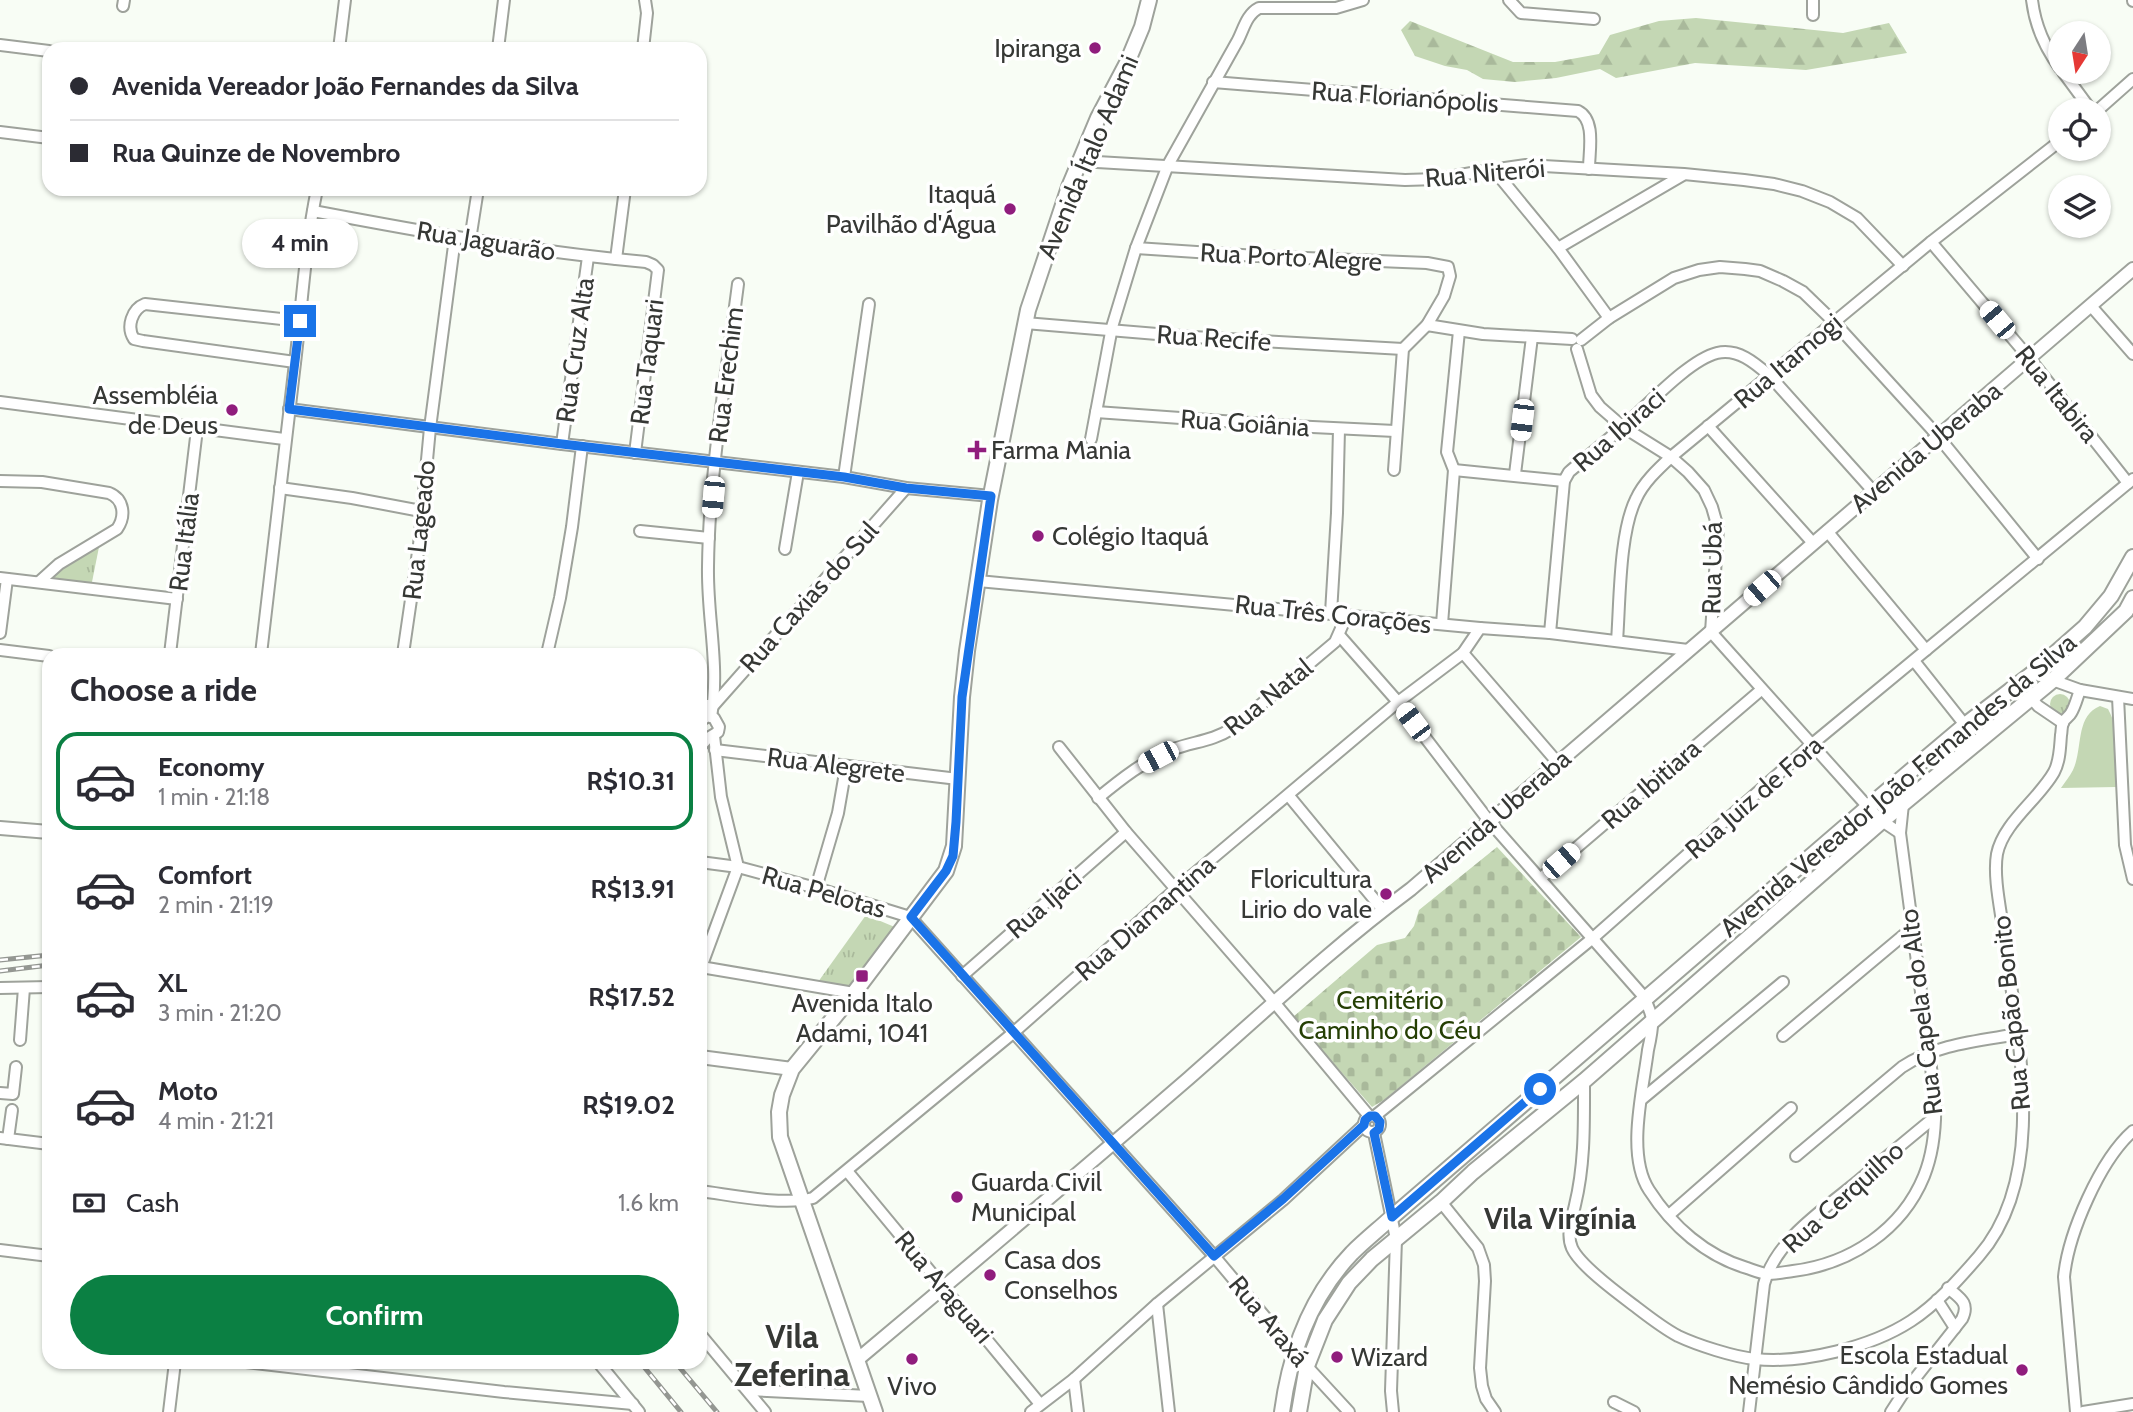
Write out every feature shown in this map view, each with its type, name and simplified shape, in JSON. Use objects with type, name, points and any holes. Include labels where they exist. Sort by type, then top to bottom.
[{"type":"main road","name":"Avenida Ítalo Adami","points":[[875,1412],[804,1200],[786,1156],[779,1125],[782,1096],[792,1069],[854,993],[950,863],[954,846],[962,697],[978,581],[991,496],[1025,323],[1052,235],[1080,161],[1098,118],[1127,63],[1142,27],[1149,0]]},
{"type":"main road","name":"Avenida Vereador João Fernandes da Silva","points":[[1282,1412],[1294,1352],[1309,1313],[1322,1291],[1352,1254],[1868,807],[1965,725],[2033,673],[2085,627],[2111,596],[2133,557]]},
{"type":"main road","name":"Avenida Vereador João Fernandes da Silva","points":[[1299,1412],[1314,1342],[1335,1302],[1359,1271],[1584,1081],[1882,821],[2053,680],[2131,607]]},
{"type":"main road","points":[[1933,752],[1945,769]]},
{"type":"main road","points":[[1709,944],[1723,959]]},
{"type":"street","points":[[340,42],[345,0]]},
{"type":"street","points":[[499,42],[505,0]]},
{"type":"street","points":[[644,42],[647,13],[645,0]]},
{"type":"street","points":[[1091,439],[1112,331],[1136,248],[1168,165],[1248,18],[1254,11],[1269,7],[1336,8],[1363,0]]},
{"type":"street","points":[[1509,0],[1521,13],[1594,19]]},
{"type":"street","points":[[1813,0],[1813,15]]},
{"type":"street","points":[[2032,0],[2034,14],[2048,52]]},
{"type":"street","points":[[0,45],[42,50]]},
{"type":"street","points":[[2111,98],[2133,79]]},
{"type":"street","name":"Rua Florianópolis","points":[[1213,82],[1572,110],[1584,114],[1590,125],[1589,169]]},
{"type":"street","points":[[0,132],[42,137]]},
{"type":"street","name":"Rua Itamogi","points":[[1617,641],[1628,522],[1636,498],[1649,480],[1671,457],[1708,426],[1931,242],[2048,150]]},
{"type":"street","name":"Rua Niterói","points":[[1080,161],[1405,180],[1438,180],[1526,165],[1744,180],[1802,191],[1830,202],[1857,218],[1903,266]]},
{"type":"street","points":[[1494,170],[1558,248],[1609,318]]},
{"type":"street","points":[[1558,248],[1684,174]]},
{"type":"street","points":[[262,648],[305,260],[316,196]]},
{"type":"street","points":[[470,240],[477,196]]},
{"type":"street","points":[[616,259],[624,196]]},
{"type":"street","name":"Rua Jaguarão","points":[[313,211],[455,238],[588,257],[646,262],[658,270]]},
{"type":"street","name":"Rua Lageado","points":[[405,648],[455,238]]},
{"type":"street","name":"Rua Itabira","points":[[1931,242],[2131,481]]},
{"type":"street","name":"Rua Porto Alegre","points":[[1136,248],[1446,265],[1449,270],[1449,284],[1427,325]]},
{"type":"street","name":"Rua Cruz Alta","points":[[562,444],[588,257]]},
{"type":"street","points":[[1394,470],[1403,349],[1427,325],[1459,331],[1577,343],[1609,318],[1674,278],[1720,267],[1760,271],[1803,292],[1835,322],[1937,435],[2038,559]]},
{"type":"street","name":"Avenida Uberaba","points":[[857,1360],[1113,1144],[1274,1002],[1411,889],[2133,269]]},
{"type":"street","name":"Rua Taquari","points":[[635,453],[658,270]]},
{"type":"street","name":"Rua Erechim","points":[[707,736],[719,727],[718,722],[708,714],[715,665],[708,584],[709,538],[715,463],[738,284]]},
{"type":"street","points":[[295,362],[143,341],[134,339],[131,332],[137,307],[145,304],[300,321]]},
{"type":"street","points":[[844,477],[869,304]]},
{"type":"street","points":[[2091,306],[2133,354]]},
{"type":"street","name":"Rua Recife","points":[[1025,323],[1403,349]]},
{"type":"street","points":[[1442,624],[1454,470],[1447,452],[1459,331]]},
{"type":"street","points":[[1515,474],[1532,337]]},
{"type":"street","name":"Rua Ubá","points":[[1577,343],[1591,395],[1600,407],[1623,427],[1671,457],[1688,472],[1704,490],[1712,507],[1718,528],[1711,632],[1811,746],[1882,821]]},
{"type":"street","name":"Rua Ibiraci","points":[[1550,633],[1564,481],[1569,472],[1704,358],[1719,352],[1736,353],[1751,360],[1770,376],[1873,491]]},
{"type":"street","points":[[0,402],[284,439]]},
{"type":"street","points":[[289,409],[844,477],[906,488],[991,496]]},
{"type":"street","name":"Rua Goiânia","points":[[1096,412],[1395,431]]},
{"type":"street","points":[[1708,426],[1813,543]]},
{"type":"street","name":"Rua Itália","points":[[171,648],[197,429]]},
{"type":"street","points":[[1331,613],[1339,429]]},
{"type":"street","points":[[548,648],[570,539],[582,446]]},
{"type":"street","points":[[1454,470],[1564,481]]},
{"type":"street","points":[[785,549],[797,472]]},
{"type":"street","points":[[0,481],[42,482],[109,493],[118,498],[122,508],[121,522],[117,529],[59,564],[39,582]]},
{"type":"street","name":"Rua Juiz de Fora","points":[[1031,1412],[1283,1199],[1369,1119],[1592,938],[1811,746],[2131,481]]},
{"type":"street","points":[[279,488],[421,511]]},
{"type":"street","name":"Rua Caxias do Sul","points":[[708,714],[906,488]]},
{"type":"street","points":[[640,531],[709,538]]},
{"type":"street","points":[[1827,531],[1926,650]]},
{"type":"street","points":[[0,633],[4,578],[177,599]]},
{"type":"street","name":"Rua Três Corações","points":[[978,581],[1550,633],[1688,650]]},
{"type":"street","name":"Rua Natal","points":[[1098,797],[1125,776],[1158,757],[1172,750],[1214,739],[1233,728],[1335,642],[1347,615]]},
{"type":"street","name":"Rua Diamantina","points":[[804,1200],[813,1198],[847,1171],[1013,1033],[1176,889],[1398,702],[1462,653],[1480,628]]},
{"type":"street","points":[[1339,635],[1398,702],[1489,821],[1645,999],[1652,1021]]},
{"type":"street","points":[[0,650],[42,655]]},
{"type":"street","points":[[1462,653],[1558,763]]},
{"type":"street","points":[[1914,662],[1965,725]]},
{"type":"street","points":[[2033,673],[2080,690],[2133,699]]},
{"type":"street","name":"Rua Ibitiara","points":[[1541,878],[1761,690]]},
{"type":"street","name":"Rua Capão Bonito","points":[[1584,1081],[1582,1172],[1569,1234],[1572,1248],[1581,1260],[1621,1296],[1677,1336],[1705,1347],[1755,1359],[1820,1355],[1867,1342],[1904,1325],[1937,1300],[1981,1253],[1998,1228],[2017,1175],[2023,1098],[2018,1034],[1996,866],[2003,838],[2055,769],[2063,723],[2070,715],[2080,690]]},
{"type":"street","points":[[2119,697],[2128,783],[2125,845],[2133,878]]},
{"type":"street","points":[[2031,698],[2063,723]]},
{"type":"street","points":[[707,736],[715,750],[721,797],[738,867],[707,938]]},
{"type":"street","points":[[1059,747],[1126,832],[1274,1002],[1369,1119],[1379,1119],[1381,1125],[1374,1133],[1396,1239],[1391,1377],[1393,1412]]},
{"type":"street","name":"Rua Alegrete","points":[[715,750],[958,779]]},
{"type":"street","points":[[816,888],[833,834],[846,767]]},
{"type":"street","points":[[1289,796],[1383,910]]},
{"type":"street","name":"Rua Capela do Alto","points":[[1652,1021],[1637,1139],[1637,1160],[1649,1191],[1687,1235],[1729,1263],[1767,1274],[1820,1267],[1848,1256],[1896,1221],[1923,1178],[1929,1162],[1936,1116],[1930,1051],[1900,833],[1903,804]]},
{"type":"street","points":[[1882,821],[1900,833]]},
{"type":"street","points":[[0,828],[42,831]]},
{"type":"street","name":"Rua Ijaci","points":[[962,976],[1126,832]]},
{"type":"street","name":"Rua Pelotas","points":[[707,863],[738,867],[911,917]]},
{"type":"street","name":"Rua Araxá","points":[[911,917],[1214,1256],[1294,1352],[1349,1412]]},
{"type":"street","points":[[1783,1036],[1912,928]]},
{"type":"street","points":[[707,970],[854,993]]},
{"type":"street","points":[[1642,1099],[1783,982]]},
{"type":"street","points":[[0,988],[42,987]]},
{"type":"street","points":[[20,1040],[24,988]]},
{"type":"street","points":[[1796,1156],[1902,1067],[1930,1051],[2018,1034]]},
{"type":"street","points":[[707,1058],[792,1069]]},
{"type":"street","points":[[0,1093],[13,1093],[16,1066]]},
{"type":"street","points":[[1669,1215],[1791,1108]]},
{"type":"street","points":[[12,1110],[4,1139],[42,1143]]},
{"type":"street","name":"Rua Cerquilho","points":[[1749,1412],[1767,1274],[1779,1253],[1793,1237],[1936,1116]]},
{"type":"street","points":[[2076,1412],[2064,1277],[2066,1258],[2073,1234],[2098,1180],[2115,1151],[2133,1131]]},
{"type":"street","name":"Rua Araguari","points":[[847,1171],[1040,1404]]},
{"type":"street","points":[[707,1192],[779,1200],[804,1200]]},
{"type":"street","points":[[1441,1202],[1478,1248],[1484,1265],[1480,1368],[1486,1399],[1495,1412]]},
{"type":"street","points":[[0,1250],[42,1255]]},
{"type":"street","points":[[1891,1412],[1962,1320],[1966,1306],[1960,1297],[1948,1288]]},
{"type":"street","points":[[1937,1300],[1955,1328]]},
{"type":"street","points":[[1157,1304],[1169,1412]]},
{"type":"street","points":[[707,1342],[765,1412]]},
{"type":"street","points":[[169,1412],[174,1369]]},
{"type":"street","points":[[306,1369],[636,1408]]},
{"type":"street","points":[[604,1369],[636,1408]]},
{"type":"street","points":[[1073,1379],[1078,1412]]},
{"type":"street","points":[[748,1390],[869,1396]]},
{"type":"street","points":[[1614,1402],[1634,1412]]},
{"type":"street","points":[[2083,1412],[2133,1404]]},
{"type":"green space","points":[[1696,18],[1843,33],[1889,23],[1907,53],[1806,70],[1695,63],[1616,78],[1600,69],[1556,78],[1515,82],[1483,79],[1467,70],[1415,56],[1401,30],[1410,21],[1513,62],[1555,62],[1599,54],[1610,35],[1659,21]]},
{"type":"green space","points":[[99,547],[91,587],[48,583],[51,574]]},
{"type":"green space","points":[[2056,694],[2064,694],[2070,704],[2064,714],[2056,714],[2050,708],[2050,700]]},
{"type":"green space","points":[[2100,706],[2108,709],[2115,727],[2116,787],[2061,788],[2076,762],[2083,725],[2092,711]]},
{"type":"green space","name":"Cemitério Caminho do Céu","points":[[1497,847],[1581,937],[1384,1100],[1372,1107],[1293,1017],[1377,945],[1405,938],[1414,926],[1419,910]]},
{"type":"green space","points":[[866,915],[897,928],[852,987],[818,982]]},
{"type":"railway","points":[[0,960],[42,956]]},
{"type":"railway","points":[[0,971],[42,966]]},
{"type":"railway","points":[[646,1369],[681,1412]]},
{"type":"railway","points":[[681,1369],[717,1412]]},
{"type":"place","name":"Ipiranga","points":[[1095,48]]},
{"type":"place","name":"Itaquá Pavilhão d'Água","points":[[1010,209]]},
{"type":"place","name":"Assembléia de Deus","points":[[232,410]]},
{"type":"place","name":"Farma Mania","points":[[977,450]]},
{"type":"place","name":"Colégio Itaquá","points":[[1038,536]]},
{"type":"place","name":"Floricultura Lirio do vale","points":[[1386,894]]},
{"type":"place","name":"Avenida Italo Adami, 1041","points":[[862,976]]},
{"type":"place","name":"Guarda Civil Municipal","points":[[957,1197]]},
{"type":"place","name":"Casa dos Conselhos","points":[[990,1275]]},
{"type":"place","name":"Wizard","points":[[1337,1357]]},
{"type":"place","name":"Vivo","points":[[912,1359]]},
{"type":"place","name":"Escola Estadual Nemésio Cândido Gomes","points":[[2022,1370]]},
{"type":"district","name":"Vila Virgínia","points":[[1560,1218]]},
{"type":"district","name":"Vila Zeferina","points":[[792,1355]]},
{"type":"route","points":[[300,321],[289,409],[844,477],[906,488],[991,496],[962,697],[953,856],[946,871],[911,917],[1214,1256],[1283,1199],[1364,1125],[1370,1116],[1379,1119],[1381,1125],[1374,1133],[1392,1217],[1540,1089]]}]
